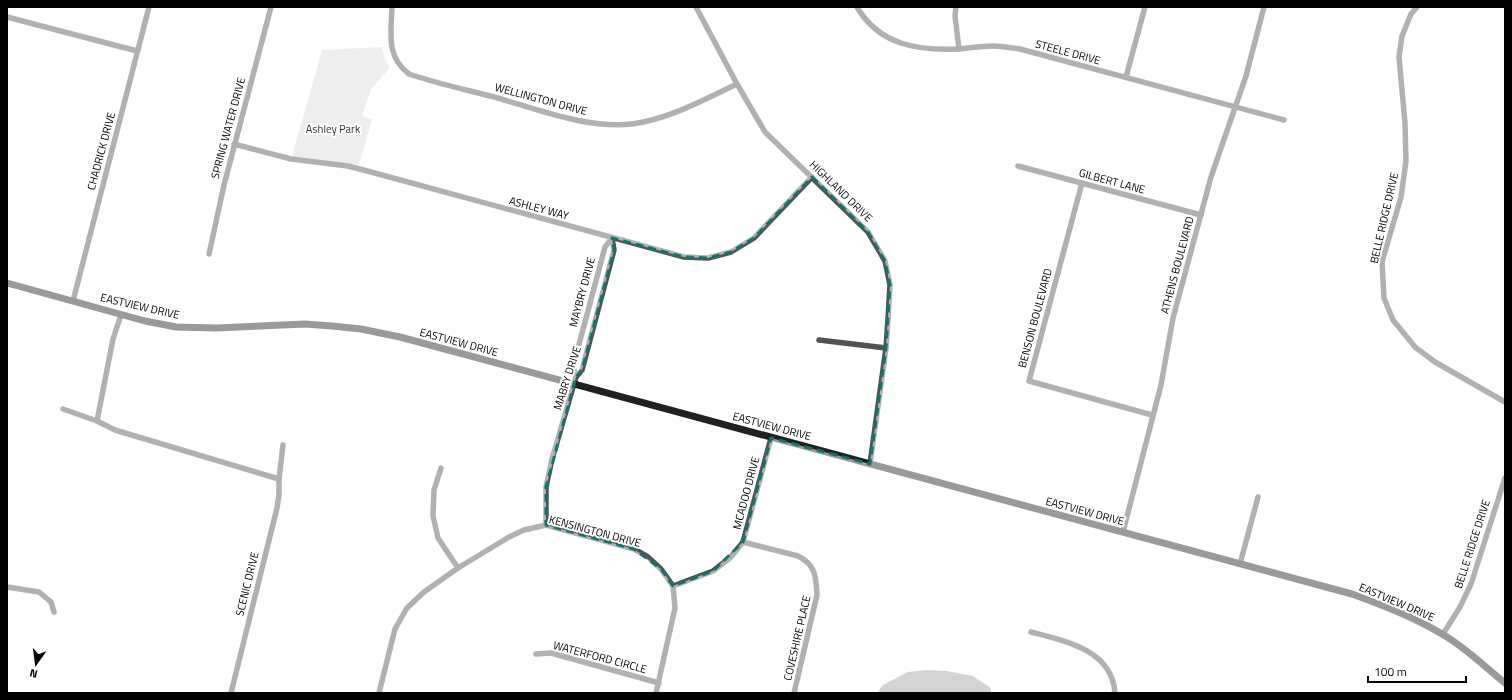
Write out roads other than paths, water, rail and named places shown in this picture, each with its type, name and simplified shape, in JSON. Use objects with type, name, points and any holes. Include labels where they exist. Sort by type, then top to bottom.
[{"type":"street","name":"CHADRICK DRIVE","points":[[73,301],[149,7]]},
{"type":"street","name":"SPRING WATER DRIVE","points":[[209,254],[234,144],[270,7]]},
{"type":"street","name":"WELLINGTON DRIVE","points":[[392,7],[392,51],[400,67],[410,74],[596,124],[630,124],[653,120],[677,113],[737,84]]},
{"type":"street","name":"HIGHLAND DRIVE","points":[[696,7],[737,84],[766,132],[868,232],[885,262],[890,285],[886,348],[870,464]]},
{"type":"street","name":"STEELE DRIVE","points":[[857,7],[864,19],[888,39],[907,46],[959,49],[992,46],[1020,49],[1284,120]]},
{"type":"street","points":[[956,7],[955,16],[959,49]]},
{"type":"street","points":[[1126,78],[1145,7]]},
{"type":"street","name":"ATHENS BOULEVARD","points":[[1123,532],[1152,415],[1161,385],[1173,318],[1200,215],[1234,107],[1246,76],[1264,7]]},
{"type":"street","name":"BELLE RIDGE DRIVE","points":[[1417,7],[1411,14],[1402,36],[1398,57],[1405,123],[1406,162],[1401,197],[1382,262],[1384,298],[1393,320],[1415,347],[1435,362],[1505,402]]},
{"type":"street","points":[[7,17],[137,51]]},
{"type":"street","name":"ASHLEY WAY","points":[[234,144],[291,159],[348,166],[684,257],[708,258],[731,252],[754,238],[812,177]]},
{"type":"street","name":"GILBERT LANE","points":[[1018,166],[1200,215]]},
{"type":"street","name":"BENSON BOULEVARD","points":[[1082,183],[1029,382],[1152,415]]},
{"type":"street","name":"MAYBRY DRIVE","points":[[576,377],[573,367],[605,247],[612,238]]},
{"type":"street","name":"MABRY DRIVE","points":[[546,526],[546,487],[552,459],[576,377],[582,370],[614,250],[612,238]]},
{"type":"street","name":"EASTVIEW DRIVE","points":[[7,283],[121,315],[161,324],[190,328],[305,324],[361,328],[400,337],[1352,594],[1387,607],[1442,634],[1505,683]]},
{"type":"street","points":[[97,421],[113,339],[121,315]]},
{"type":"street","points":[[819,340],[886,348]]},
{"type":"street","points":[[63,409],[97,421],[115,430],[279,479]]},
{"type":"street","name":"MCADOO DRIVE","points":[[673,586],[713,571],[731,557],[743,542],[771,438]]},
{"type":"street","name":"SCENIC DRIVE","points":[[231,693],[277,508],[283,445]]},
{"type":"street","points":[[441,468],[434,490],[433,516],[438,538],[458,568]]},
{"type":"street","name":"BELLE RIDGE DRIVE","points":[[1442,634],[1460,607],[1472,584],[1505,478]]},
{"type":"street","points":[[1240,564],[1258,497]]},
{"type":"street","name":"KENSINGTON DRIVE","points":[[379,693],[395,629],[407,608],[424,592],[458,568],[524,530],[546,526],[634,549],[648,557],[661,569],[673,586]]},
{"type":"street","name":"COVESHIRE PLACE","points":[[743,542],[798,556],[813,569],[818,594],[794,693]]},
{"type":"street","points":[[656,693],[675,608],[673,586]]},
{"type":"street","points":[[7,587],[39,592],[51,602],[54,612]]},
{"type":"street","points":[[1031,632],[1064,640],[1081,647],[1096,656],[1109,670],[1114,683],[1115,693]]},
{"type":"street","name":"WATERFORD CIRCLE","points":[[536,654],[551,653],[659,683]]},
{"type":"park label","name":"Ashley Park","points":[[333,129]]}]
